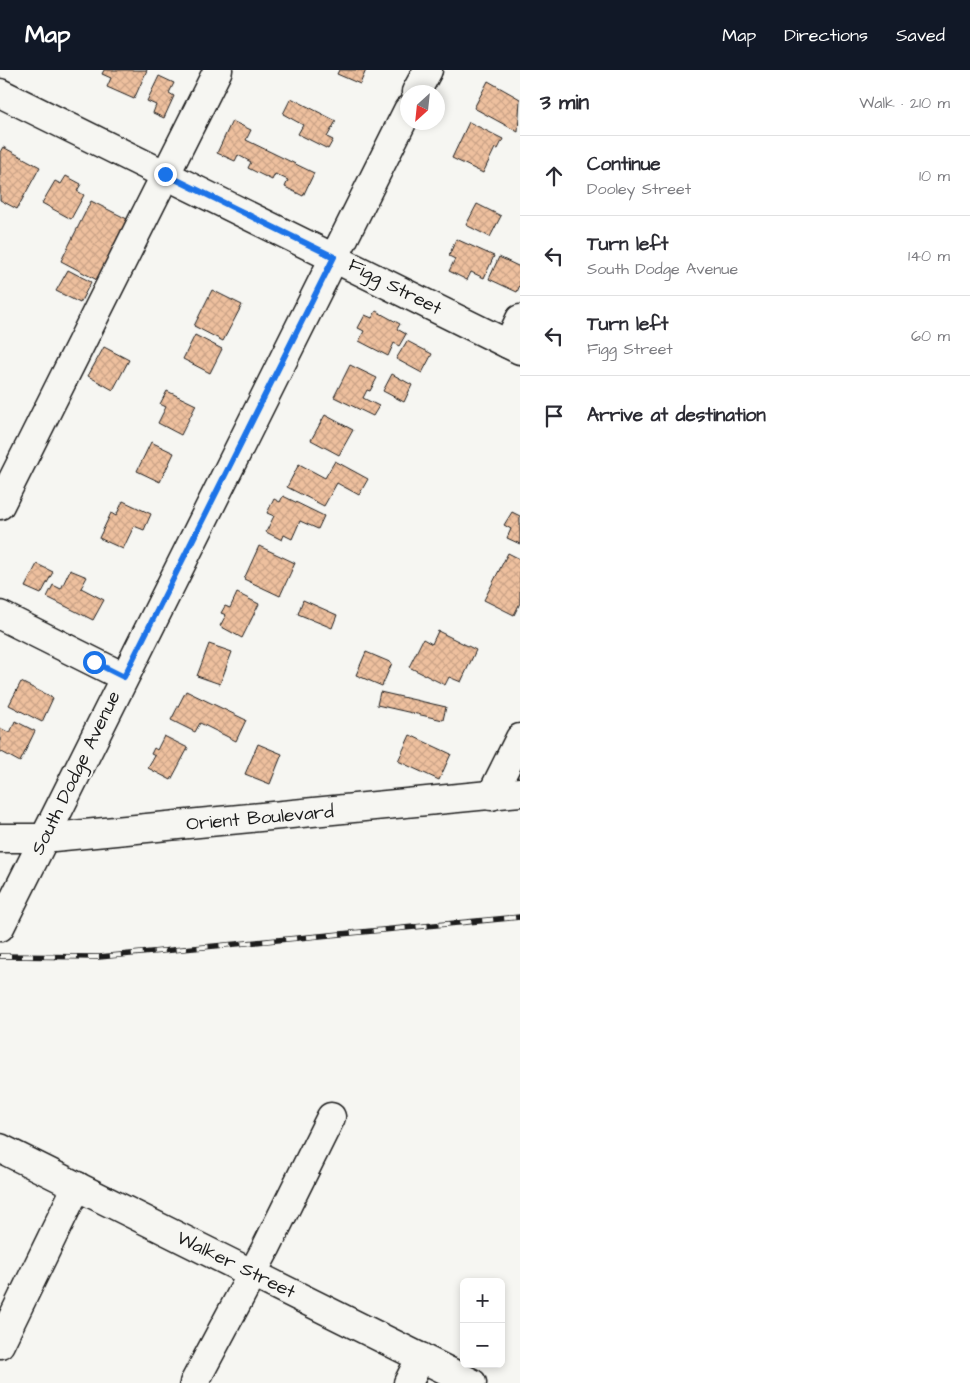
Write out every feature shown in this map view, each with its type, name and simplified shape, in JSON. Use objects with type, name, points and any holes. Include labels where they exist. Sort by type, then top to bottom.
[{"type":"street","points":[[0,505],[218,70]]},
{"type":"street","points":[[420,85],[428,70]]},
{"type":"street","name":"Figg Street","points":[[0,93],[514,347]]},
{"type":"street","name":"South Dodge Avenue","points":[[0,927],[400,126]]},
{"type":"street","points":[[514,347],[520,319]]},
{"type":"street","points":[[0,615],[124,677]]},
{"type":"street","points":[[491,796],[520,738]]},
{"type":"street","name":"Orient Boulevard","points":[[0,838],[43,838],[520,792]]},
{"type":"street","points":[[194,1383],[266,1248],[332,1117]]},
{"type":"street","name":"Walker Street","points":[[0,1148],[472,1383]]},
{"type":"street","points":[[0,1344],[77,1186]]},
{"type":"street","points":[[408,1383],[421,1358]]},
{"type":"building","points":[[104,70],[147,70],[134,99],[107,87],[111,78],[102,74]]},
{"type":"building","points":[[339,70],[366,70],[360,84],[337,74]]},
{"type":"building","points":[[159,76],[174,83],[169,93],[174,96],[164,118],[153,113],[156,105],[147,101]]},
{"type":"building","points":[[488,81],[520,99],[518,132],[474,108]]},
{"type":"building","points":[[291,98],[336,121],[327,137],[333,140],[328,149],[298,134],[303,125],[283,114]]},
{"type":"building","points":[[232,121],[251,130],[246,140],[314,173],[303,196],[285,187],[288,180],[275,174],[272,180],[248,168],[251,162],[238,155],[235,161],[217,153]]},
{"type":"building","points":[[469,122],[503,139],[498,149],[495,148],[483,173],[452,158]]},
{"type":"building","points":[[3,147],[40,167],[17,209],[0,200],[0,152]]},
{"type":"building","points":[[66,176],[81,184],[77,191],[84,195],[71,219],[42,203],[55,181],[61,184]]},
{"type":"building","points":[[91,201],[129,220],[99,281],[61,261]]},
{"type":"building","points":[[477,204],[501,216],[490,237],[466,225]]},
{"type":"building","points":[[456,239],[494,256],[484,278],[471,272],[467,280],[449,271],[455,259],[449,256]]},
{"type":"building","points":[[499,257],[520,267],[520,285],[517,292],[489,279]]},
{"type":"building","points":[[68,270],[91,282],[80,303],[56,291]]},
{"type":"building","points":[[212,290],[242,305],[223,341],[194,326]]},
{"type":"building","points":[[376,311],[400,324],[397,329],[406,334],[399,346],[394,343],[388,356],[359,341],[364,331],[358,328],[365,315],[372,318]]},
{"type":"building","points":[[195,335],[222,349],[210,373],[183,359]]},
{"type":"building","points":[[407,341],[432,354],[422,373],[396,359]]},
{"type":"building","points":[[104,347],[129,360],[113,390],[88,376]]},
{"type":"building","points":[[350,365],[377,378],[370,391],[367,390],[363,398],[379,406],[373,416],[334,397]]},
{"type":"building","points":[[392,374],[412,385],[404,402],[383,391]]},
{"type":"building","points":[[167,391],[196,405],[181,435],[158,423],[166,407],[160,404]]},
{"type":"building","points":[[325,415],[353,430],[339,455],[311,440]]},
{"type":"building","points":[[151,442],[174,453],[160,482],[137,471]]},
{"type":"building","points":[[335,461],[368,479],[359,495],[337,483],[324,506],[287,487],[299,464],[325,478]]},
{"type":"building","points":[[283,496],[324,516],[318,529],[300,521],[292,539],[284,535],[282,540],[266,532],[274,516],[267,513],[274,499],[280,502]]},
{"type":"building","points":[[123,501],[151,514],[144,530],[134,526],[123,549],[99,538],[111,513],[116,516]]},
{"type":"building","points":[[512,512],[520,516],[520,544],[507,538],[511,529],[504,525]]},
{"type":"building","points":[[259,546],[295,563],[280,596],[244,579]]},
{"type":"building","points":[[508,553],[520,559],[520,603],[514,615],[484,600]]},
{"type":"building","points":[[37,564],[53,572],[41,594],[25,587]]},
{"type":"building","points":[[70,570],[87,577],[81,588],[104,600],[93,620],[47,597],[53,585],[61,589]]},
{"type":"building","points":[[237,593],[259,604],[242,638],[220,626],[226,615],[221,613],[225,606],[230,608]]},
{"type":"building","points":[[303,600],[337,615],[332,628],[298,614]]},
{"type":"building","points":[[438,631],[476,650],[461,682],[449,677],[445,685],[409,667],[423,639],[432,644]]},
{"type":"building","points":[[209,644],[232,652],[220,684],[197,676]]},
{"type":"building","points":[[366,652],[392,663],[382,686],[356,675]]},
{"type":"building","points":[[21,682],[53,698],[42,722],[9,705]]},
{"type":"building","points":[[186,691],[246,720],[236,741],[200,723],[195,732],[171,720]]},
{"type":"building","points":[[380,692],[446,707],[443,720],[377,705]]},
{"type":"building","points":[[15,721],[35,731],[20,762],[0,751],[0,728],[10,733]]},
{"type":"building","points":[[410,735],[451,754],[439,780],[398,761]]},
{"type":"building","points":[[164,736],[188,748],[171,780],[148,768],[155,756],[151,754],[154,748],[157,750]]},
{"type":"building","points":[[258,744],[282,754],[270,784],[245,774]]},
{"type":"railway","points":[[0,956],[99,957],[520,917]]},
{"type":"route","points":[[94,662],[124,677],[334,257],[165,174]]}]
